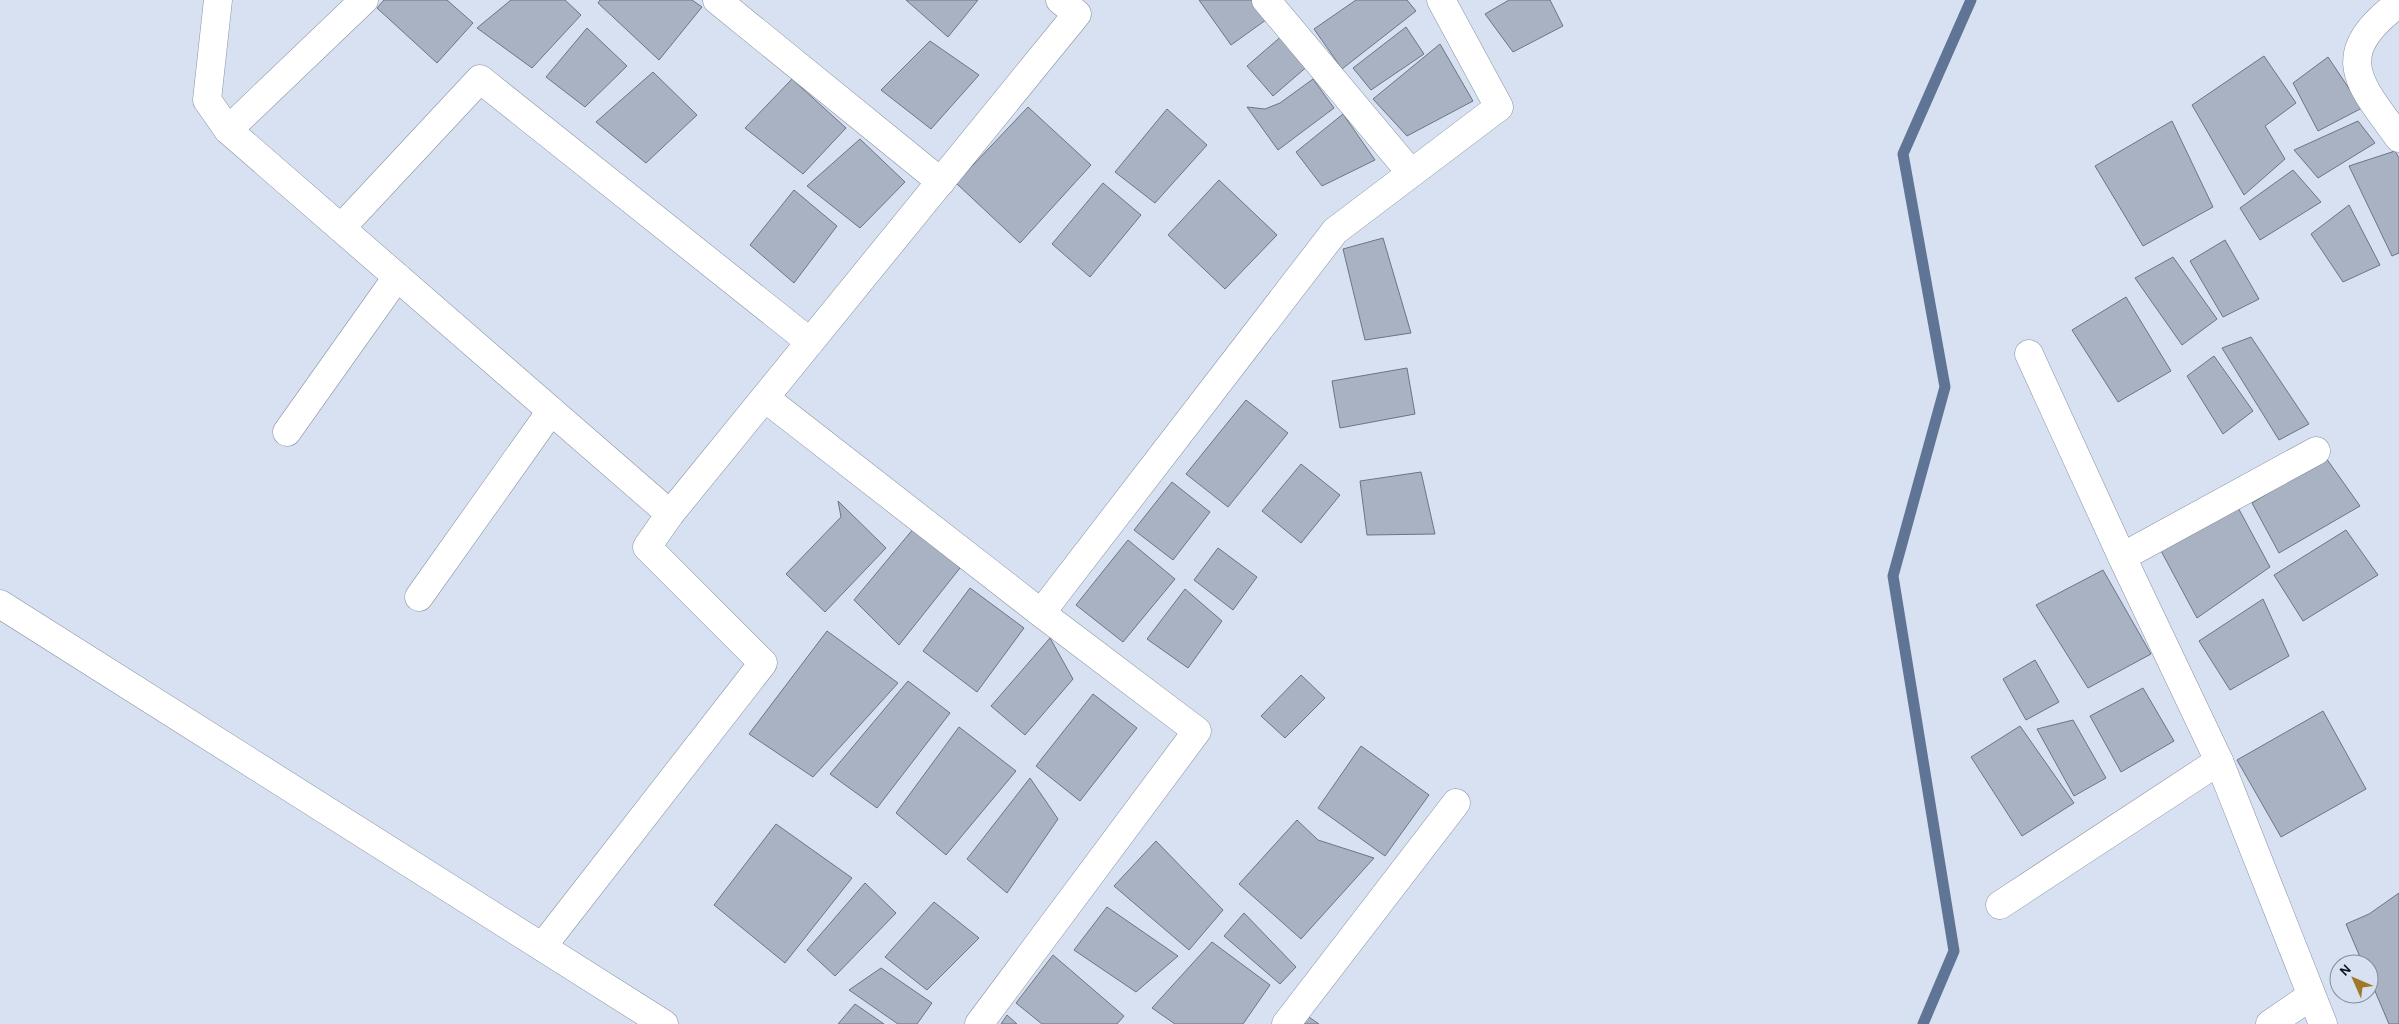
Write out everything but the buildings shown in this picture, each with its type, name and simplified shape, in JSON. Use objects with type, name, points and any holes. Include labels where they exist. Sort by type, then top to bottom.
[{"type":"street","points":[[218,0],[208,100],[228,130],[670,514]]},
{"type":"street","points":[[228,130],[364,0]]},
{"type":"street","points":[[716,0],[940,182]]},
{"type":"street","points":[[542,947],[763,662],[647,547],[670,514],[1077,14],[1060,0]]},
{"type":"street","points":[[1266,0],[1411,173]]},
{"type":"street","points":[[1041,613],[1335,231],[1499,107],[1441,0]]},
{"type":"street","points":[[2399,3],[2380,18],[2359,48],[2356,69],[2364,90],[2399,138]]},
{"type":"street","points":[[341,228],[480,78],[810,342]]},
{"type":"street","points":[[286,432],[397,277]]},
{"type":"street","points":[[2030,354],[2122,557],[2219,761],[2323,1024]]},
{"type":"street","points":[[765,398],[1041,613],[1197,731],[979,1024]]},
{"type":"street","points":[[419,597],[551,411]]},
{"type":"street","points":[[2122,557],[2316,451]]},
{"type":"street","points":[[0,604],[664,1024]]},
{"type":"street","points":[[2000,905],[2219,761]]},
{"type":"street","points":[[1286,1024],[1456,803]]},
{"type":"street","points":[[2270,1024],[2311,996]]},
{"type":"waterway","points":[[1923,1024],[1954,951],[1893,576],[1945,387],[1903,154],[1971,0]]}]
